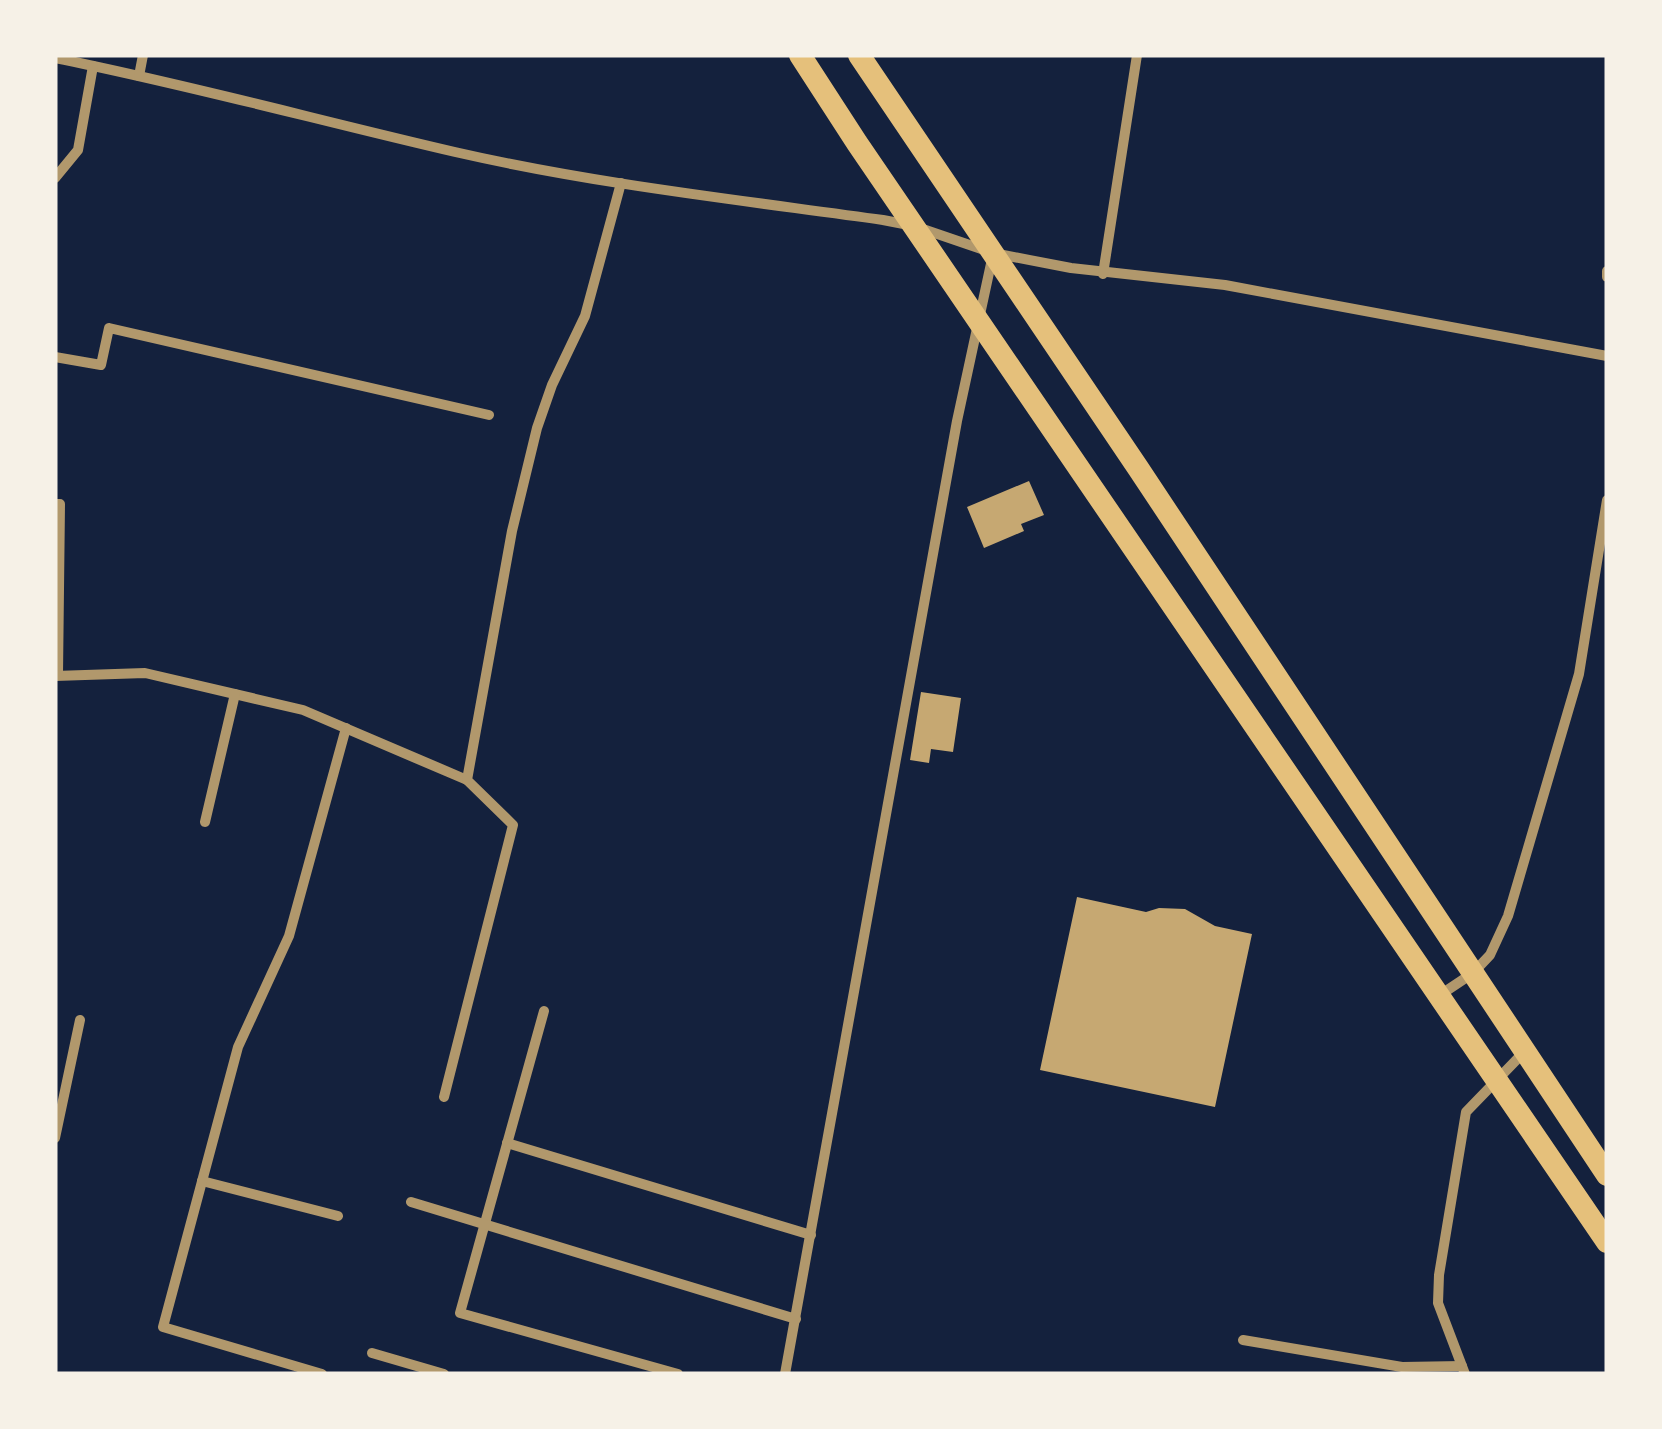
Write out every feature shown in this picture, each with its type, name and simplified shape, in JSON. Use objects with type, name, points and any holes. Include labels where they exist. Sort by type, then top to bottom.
[{"type":"main road","points":[[800,55],[1607,1242]]},
{"type":"main road","points":[[859,55],[1607,1175]]},
{"type":"street","points":[[140,76],[144,55]]},
{"type":"street","points":[[1103,274],[1138,55]]},
{"type":"street","points":[[55,58],[457,152],[621,183],[914,226],[993,253],[1103,274],[1224,285],[1607,356]]},
{"type":"street","points":[[55,178],[78,150],[93,66]]},
{"type":"street","points":[[467,780],[512,530],[537,428],[585,316],[621,183]]},
{"type":"street","points":[[786,1374],[993,253]]},
{"type":"street","points":[[55,357],[101,364],[109,328],[488,415]]},
{"type":"street","points":[[1439,996],[1473,973],[1490,955],[1508,916],[1579,674],[1607,500]]},
{"type":"street","points":[[55,504],[60,504],[56,676],[145,673],[303,710],[467,780],[514,825],[444,1097]]},
{"type":"street","points":[[205,822],[235,694]]},
{"type":"street","points":[[322,1374],[163,1327],[238,1047],[289,936],[346,728]]},
{"type":"street","points":[[544,1011],[460,1312],[678,1374]]},
{"type":"street","points":[[55,1138],[80,1020]]},
{"type":"street","points":[[1243,1340],[1402,1366],[1463,1370],[1438,1303],[1439,1275],[1466,1112],[1524,1051]]},
{"type":"street","points":[[507,1142],[810,1235]]},
{"type":"street","points":[[202,1180],[338,1216]]},
{"type":"street","points":[[411,1202],[796,1319]]},
{"type":"street","points":[[372,1353],[444,1374]]},
{"type":"building","points":[[1029,481],[1044,515],[1021,524],[1024,531],[984,548],[967,507]]},
{"type":"building","points":[[921,692],[961,698],[953,752],[931,749],[929,763],[910,760]]},
{"type":"building","points":[[1077,897],[1146,912],[1185,909],[1215,926],[1252,934],[1215,1107],[1040,1070]]}]
